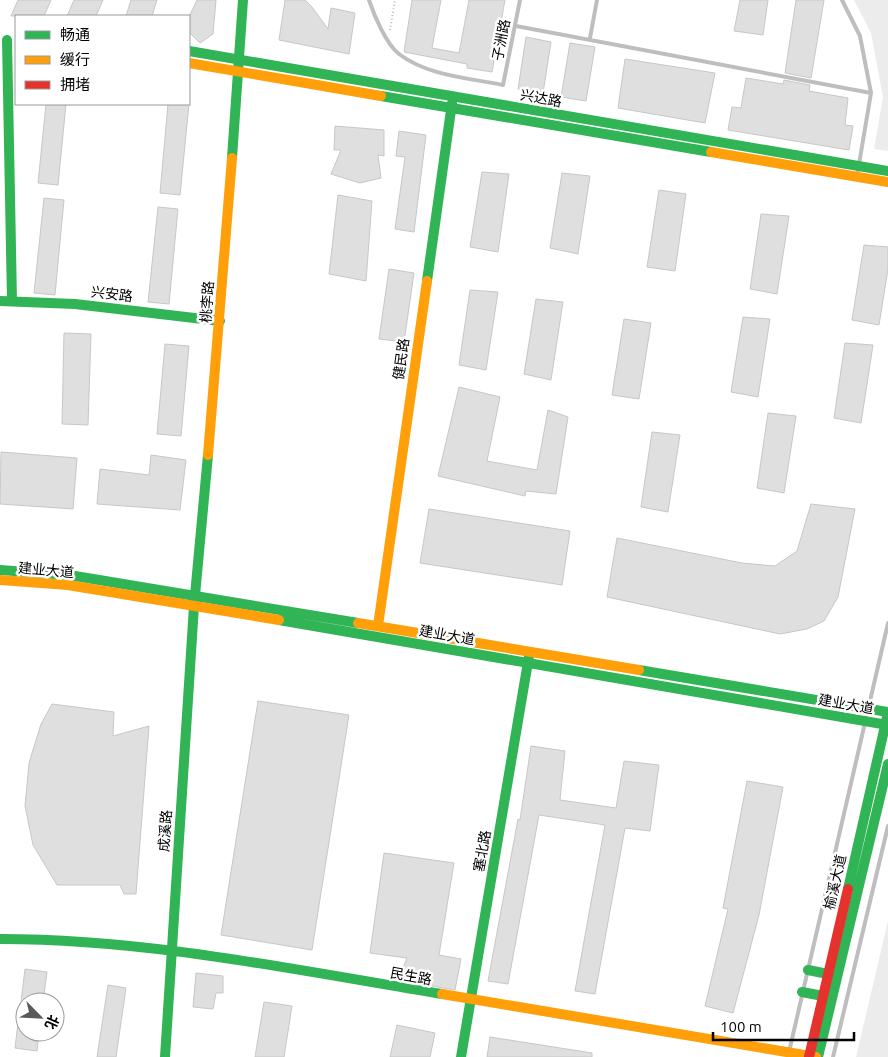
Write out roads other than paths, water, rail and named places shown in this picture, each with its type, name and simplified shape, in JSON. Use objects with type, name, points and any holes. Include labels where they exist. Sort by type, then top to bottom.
[{"type":"main road","name":"桃李路","points":[[195,601],[220,321],[243,0]]},
{"type":"main road","points":[[8,40],[12,300]]},
{"type":"main road","name":"兴达路","points":[[190,51],[453,96],[858,171],[888,182]]},
{"type":"main road","name":"兴达路","points":[[190,63],[451,108],[858,171],[888,171]]},
{"type":"main road","name":"健民路","points":[[378,626],[453,96]]},
{"type":"main road","name":"兴安路","points":[[0,301],[75,304],[220,321]]},
{"type":"main road","name":"建业大道","points":[[0,570],[68,575],[195,601],[528,663],[886,724]]},
{"type":"main road","name":"建业大道","points":[[0,580],[68,585],[378,626],[530,650],[888,713]]},
{"type":"main road","name":"成溪路","points":[[165,1057],[171,992],[171,950],[195,601]]},
{"type":"main road","name":"塞北路","points":[[461,1057],[530,650]]},
{"type":"main road","name":"榆溪大道","points":[[813,1057],[822,996],[888,713]]},
{"type":"main road","name":"榆溪大道","points":[[813,1057],[888,764]]},
{"type":"main road","name":"民生路","points":[[0,939],[59,939],[171,950],[788,1055],[813,1057]]},
{"type":"main road","points":[[808,970],[828,974]]},
{"type":"main road","points":[[802,992],[822,996]]},
{"type":"lane","name":"子洲路","points":[[368,0],[375,19],[398,54],[436,72],[503,85],[520,0]]},
{"type":"lane","points":[[590,38],[597,0]]},
{"type":"lane","points":[[842,0],[860,36],[871,93],[858,171]]},
{"type":"lane","points":[[516,26],[590,38],[871,93]]},
{"type":"lane","points":[[788,1055],[888,623]]},
{"type":"lane","points":[[834,1057],[888,826]]}]
